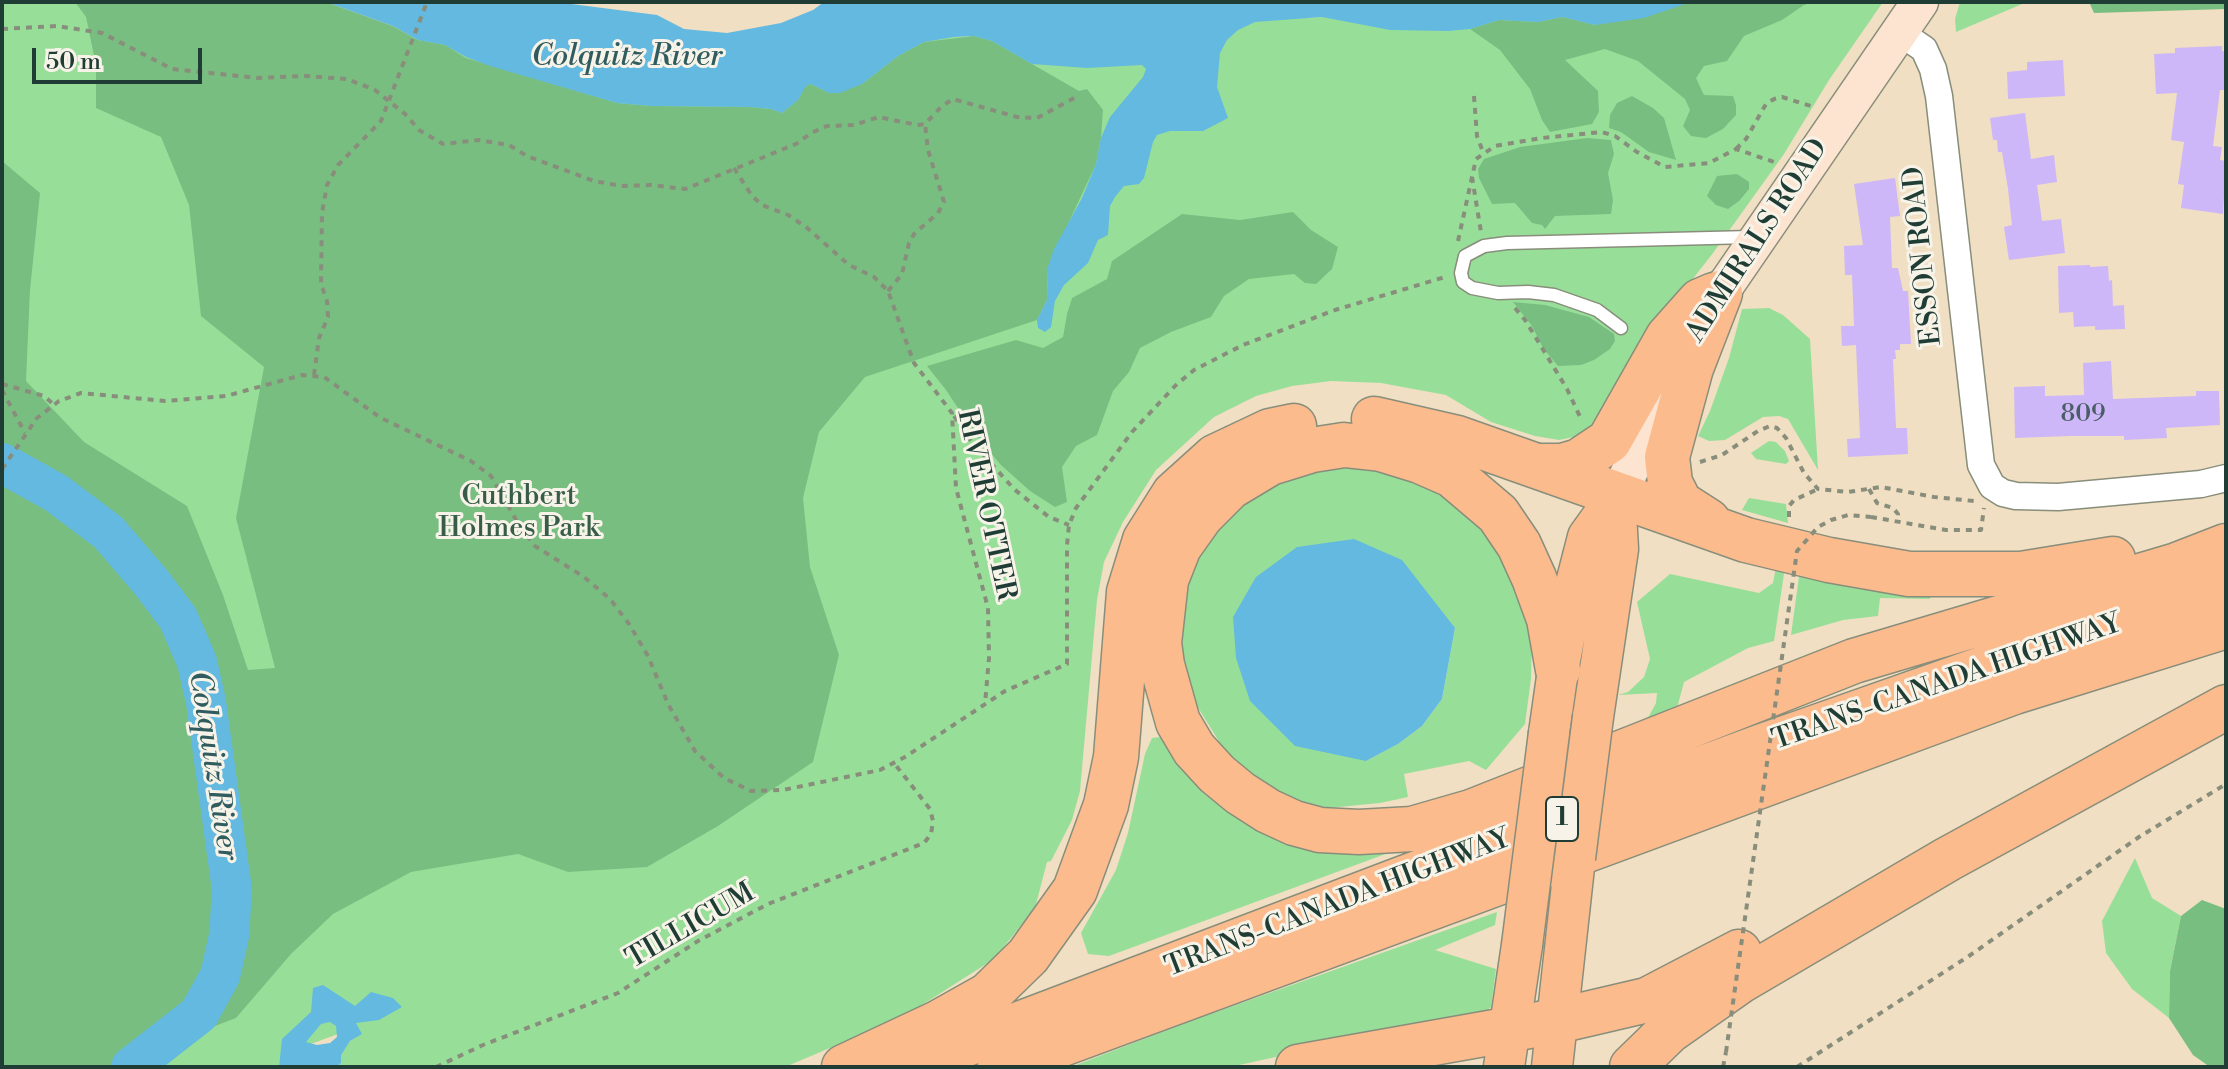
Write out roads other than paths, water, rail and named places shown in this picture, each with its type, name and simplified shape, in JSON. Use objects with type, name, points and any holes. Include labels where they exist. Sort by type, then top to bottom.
[{"type":"highway","points":[[1541,466],[1562,466],[1579,461],[1609,441],[1668,337],[1700,301],[1720,293]]},
{"type":"highway","points":[[1720,293],[1691,368],[1667,457],[1670,483],[1680,503],[1700,517],[1746,540]]},
{"type":"highway","points":[[844,1067],[938,1023],[988,995],[1028,956],[1075,890],[1106,805],[1116,757],[1129,592],[1145,540],[1174,494],[1215,457],[1270,431],[1323,419],[1375,419],[1457,438],[1746,540],[1829,560],[1909,574],[2021,574],[2184,546],[2226,543]]},
{"type":"highway","points":[[1558,670],[1549,619],[1534,578],[1519,545],[1498,514],[1452,475],[1381,449],[1344,445],[1312,450],[1270,463],[1230,487],[1179,547],[1166,580],[1160,627],[1162,665],[1178,722],[1194,749],[1228,784],[1268,811],[1320,830],[1359,832],[1412,829],[1471,812],[1854,661],[2177,565],[2226,543]]},
{"type":"highway","name":"TRANS-CANADA HIGHWAY","points":[[906,1067],[1774,742],[2064,640],[2226,591]]},
{"type":"highway","name":"TRANS-CANADA HIGHWAY","points":[[1000,1067],[2000,697],[2226,626]]},
{"type":"highway","points":[[1632,1067],[1669,1031],[1705,1004],[1948,859],[2226,707]]},
{"type":"highway","points":[[1319,1066],[1507,1048],[1557,1021],[1647,1000],[1901,869],[1948,859]]},
{"type":"main road","name":"ADMIRALS ROAD","points":[[1507,1048],[1558,670],[1588,537],[1619,494],[1679,365],[1720,293],[1802,173],[1828,110],[1899,32],[1920,2]]},
{"type":"main road","name":"ADMIRALS ROAD","points":[[1552,1067],[1593,717],[1618,549],[1616,514],[1619,494]]},
{"type":"street","name":"ESSON ROAD","points":[[1899,32],[1924,49],[1933,69],[1939,96],[1981,465],[1988,495],[2003,493],[2058,497],[2201,484],[2226,478]]},
{"type":"lane","points":[[1621,328],[1597,310],[1579,302],[1528,292],[1482,291],[1463,282],[1461,273],[1465,256],[1484,246],[1757,237]]},
{"type":"water","name":"Colquitz River","points":[[326,2],[556,2],[657,15],[684,29],[727,33],[781,23],[824,2],[1691,2],[1644,18],[1595,25],[1562,17],[1538,22],[1499,20],[1470,29],[1448,31],[1390,30],[1322,17],[1255,22],[1238,30],[1227,40],[1220,53],[1217,87],[1228,118],[1203,131],[1170,131],[1157,135],[1144,178],[1139,184],[1124,186],[1115,197],[1110,206],[1108,235],[1098,240],[1088,263],[1064,285],[1055,301],[1051,327],[1045,332],[1038,328],[1037,320],[1047,300],[1048,267],[1054,249],[1082,198],[1110,117],[1143,77],[1146,69],[1142,65],[1087,68],[1032,64],[992,41],[974,36],[954,37],[924,42],[898,56],[862,84],[840,93],[829,93],[811,84],[806,86],[798,100],[782,113],[749,107],[651,106],[617,103],[490,66],[445,45],[418,40],[393,26]]},
{"type":"water","points":[[1354,539],[1402,560],[1455,628],[1442,699],[1422,726],[1398,744],[1366,761],[1295,746],[1250,701],[1236,658],[1233,617],[1256,577],[1297,547]]},
{"type":"water","points":[[323,985],[355,1006],[371,992],[393,998],[402,1007],[379,1020],[356,1023],[362,1034],[350,1041],[337,1067],[279,1067],[282,1039],[311,1012],[313,988]],"holes":[[[330,1022],[336,1026],[337,1037],[330,1043],[317,1045],[306,1042],[321,1024]]]},
{"type":"waterway","name":"Colquitz River","points":[[2,463],[56,493],[108,532],[151,582],[178,618],[197,662],[206,702],[232,890],[229,936],[220,976],[199,1014],[131,1067]]},
{"type":"park label","name":"Cuthbert Holmes Park","points":[[519,513]]}]
